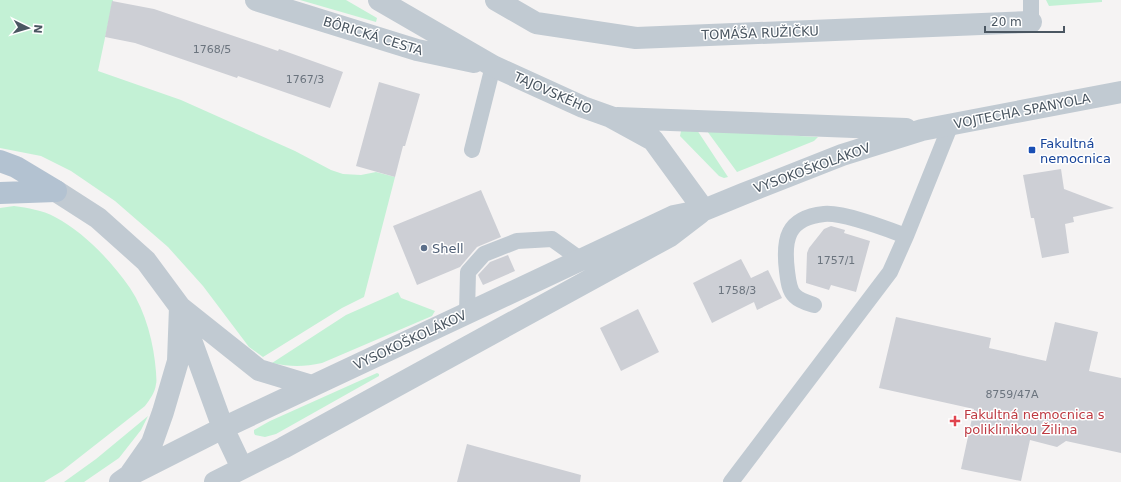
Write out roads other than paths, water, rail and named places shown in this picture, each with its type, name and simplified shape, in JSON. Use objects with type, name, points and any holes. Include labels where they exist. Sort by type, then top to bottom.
[{"type":"main road","points":[[0,161],[16,167],[56,191]]},
{"type":"main road","points":[[0,193],[56,191]]},
{"type":"street","name":"BÔRICKÁ CESTA","points":[[256,0],[417,50],[493,66]]},
{"type":"street","name":"TAJOVSKÉHO","points":[[380,0],[493,66],[584,107],[611,117],[653,140],[704,210]]},
{"type":"street","name":"TOMÁŠA RUŽIČKU","points":[[496,0],[536,23],[636,38],[1031,22]]},
{"type":"street","name":"VOJTECHA SPANYOLA","points":[[922,130],[1121,92]]},
{"type":"street","points":[[611,117],[922,130]]},
{"type":"street","name":"VYSOKOŠKOLÁKOV","points":[[125,479],[223,428],[674,216],[704,210],[842,155],[922,130]]},
{"type":"street","points":[[56,191],[98,218],[146,260],[180,307],[259,370],[312,386]]},
{"type":"street","name":"VYSOKOŠKOLÁKOV","points":[[215,482],[283,448],[670,236],[704,210]]},
{"type":"street","points":[[180,307],[223,428],[242,468]]},
{"type":"street","points":[[125,479],[152,443],[163,412],[178,361],[180,307]]},
{"type":"lane","points":[[1031,0],[1031,22]]},
{"type":"lane","points":[[472,150],[493,66]]},
{"type":"lane","points":[[732,482],[890,272],[951,124]]},
{"type":"lane","points":[[814,305],[794,296],[790,286],[788,274],[785,250],[787,238],[792,228],[800,221],[812,216],[837,214],[906,236]]},
{"type":"lane","points":[[467,313],[468,272],[484,254],[517,241],[552,239],[580,259]]},
{"type":"place","name":"Fakultná nemocnica","points":[[1032,150]]},
{"type":"place","name":"Shell","points":[[424,248]]},
{"type":"place","name":"Fakultná nemocnica s poliklinikou Žilina","points":[[955,421]]}]
